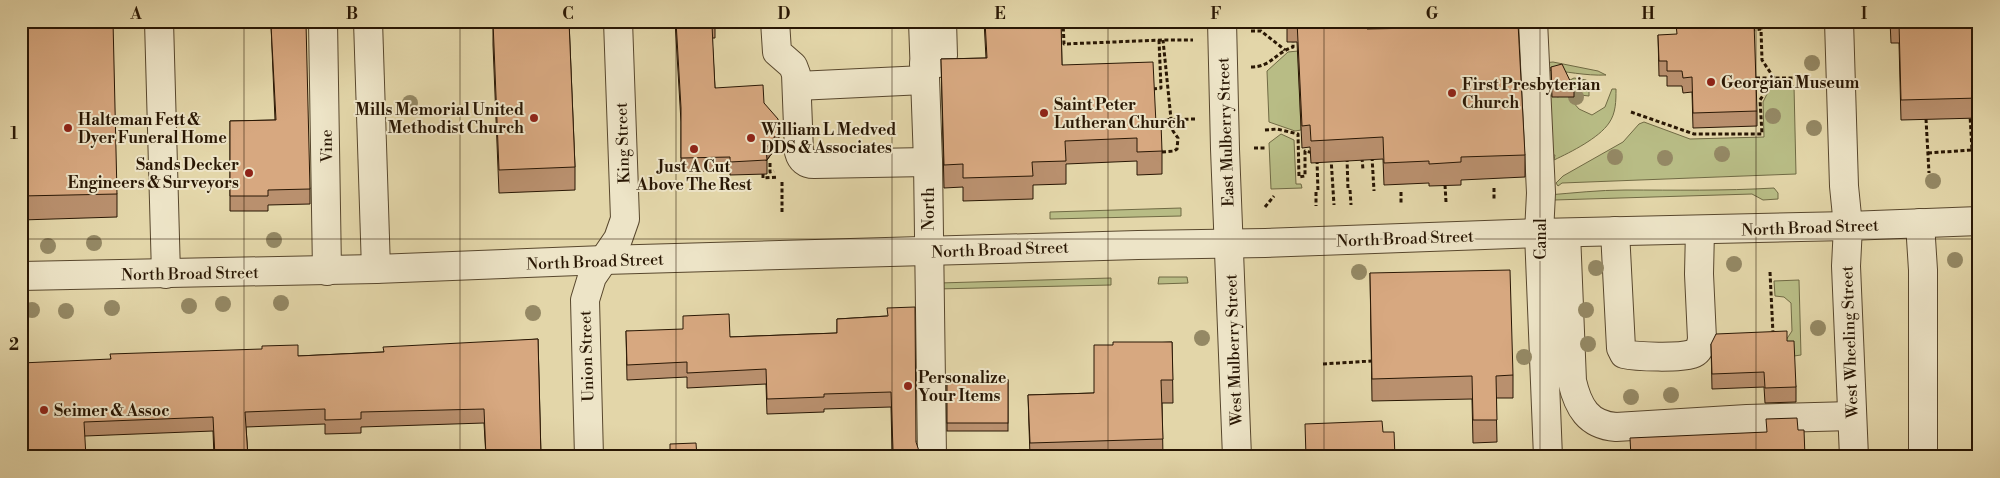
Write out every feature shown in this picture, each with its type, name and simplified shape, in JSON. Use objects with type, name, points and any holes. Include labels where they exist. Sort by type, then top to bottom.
[{"type":"street","points":[[159,21],[166,274]]},
{"type":"street","name":"Vine","points":[[323,21],[327,271]]},
{"type":"street","points":[[368,21],[376,270]]},
{"type":"street","name":"King Street","points":[[604,260],[618,239],[625,219],[618,21]]},
{"type":"street","points":[[775,21],[777,52],[793,66],[797,86],[799,152],[801,157],[809,164],[928,162]]},
{"type":"street","name":"North","points":[[923,21],[928,162],[932,457]]},
{"type":"street","points":[[797,86],[924,72],[938,63],[943,56],[942,21]]},
{"type":"street","name":"Canal","points":[[1533,21],[1541,194],[1539,233],[1548,457]]},
{"type":"street","name":"West Wheeling Street","points":[[1839,21],[1844,186],[1848,226],[1846,266],[1854,457]]},
{"type":"street","name":"East Mulberry Street","points":[[1228,244],[1224,118],[1231,30]]},
{"type":"street","name":"North Broad Street","points":[[21,276],[376,270],[604,260],[1848,226],[1979,220]]},
{"type":"street","points":[[1920,223],[1923,270],[1923,457]]},
{"type":"street","points":[[1615,231],[1621,348],[1624,354],[1634,356],[1682,356],[1693,354],[1700,348],[1702,339],[1699,274],[1700,230]]},
{"type":"street","points":[[1566,233],[1572,382],[1576,396],[1591,420],[1603,426],[1616,427],[1747,419],[1852,416]]},
{"type":"street","name":"West Mulberry Street","points":[[1228,244],[1237,457]]},
{"type":"street","name":"Union Street","points":[[589,457],[585,300],[592,277],[604,260]]},
{"type":"path","points":[[1063,21],[1064,44],[1161,40],[1186,41],[1231,30],[1261,31],[1285,50]]},
{"type":"path","points":[[1370,21],[1371,36]]},
{"type":"path","points":[[1752,30],[1761,30],[1762,60],[1774,78]]},
{"type":"path","points":[[1153,89],[1161,88],[1161,40]]},
{"type":"path","points":[[1161,40],[1173,131],[1178,138],[1178,149],[1174,152],[1162,152]]},
{"type":"path","points":[[1248,67],[1263,67],[1285,50],[1293,47],[1293,42]]},
{"type":"path","points":[[1756,78],[1805,78]]},
{"type":"path","points":[[1631,112],[1694,134],[1762,134],[1760,100],[1774,78]]},
{"type":"path","points":[[1928,153],[1972,150],[1970,114]]},
{"type":"path","points":[[1152,120],[1224,118]]},
{"type":"path","points":[[1926,119],[1929,173]]},
{"type":"path","points":[[1265,130],[1277,129],[1298,134],[1299,176],[1305,176],[1304,151],[1317,154]]},
{"type":"path","points":[[1316,206],[1317,147]]},
{"type":"path","points":[[1250,148],[1266,148]]},
{"type":"path","points":[[1372,148],[1374,191]]},
{"type":"path","points":[[1362,152],[1363,170]]},
{"type":"path","points":[[1331,153],[1334,205]]},
{"type":"path","points":[[1346,153],[1351,205]]},
{"type":"path","points":[[763,174],[763,178],[772,177]]},
{"type":"path","points":[[1445,185],[1446,202]]},
{"type":"path","points":[[1494,188],[1494,201]]},
{"type":"path","points":[[1400,192],[1401,204]]},
{"type":"path","points":[[1265,207],[1274,196]]},
{"type":"path","points":[[782,202],[782,214]]},
{"type":"path","points":[[1770,272],[1774,343]]},
{"type":"path","points":[[1324,364],[1372,361]]},
{"type":"green space","points":[[1298,51],[1301,130],[1295,131],[1269,122],[1267,71],[1288,52]]},
{"type":"green space","points":[[1553,62],[1598,71],[1606,75],[1546,70],[1543,63]]},
{"type":"green space","points":[[1574,78],[1589,82],[1589,96],[1580,95],[1571,88],[1570,80]]},
{"type":"green space","points":[[1771,86],[1794,86],[1796,174],[1562,183],[1558,186],[1556,183],[1563,176],[1623,142],[1639,124],[1644,122],[1690,139],[1764,137],[1763,102]]},
{"type":"green space","points":[[1612,89],[1616,89],[1615,107],[1609,123],[1599,134],[1554,160],[1555,155],[1551,155],[1548,94],[1558,97],[1565,93],[1579,109],[1592,115],[1605,107]]},
{"type":"green space","points":[[1281,134],[1294,140],[1296,184],[1301,184],[1302,188],[1271,189],[1269,143]]},
{"type":"green space","points":[[1774,188],[1778,193],[1778,199],[1763,200],[1752,194],[1554,200],[1548,195],[1615,190]]},
{"type":"green space","points":[[1181,208],[1181,216],[1050,219],[1050,212]]},
{"type":"green space","points":[[1159,277],[1187,277],[1188,283],[1158,284]]},
{"type":"green space","points":[[1111,278],[1111,285],[936,289],[939,283]]},
{"type":"green space","points":[[1799,280],[1801,355],[1794,356],[1786,340],[1792,331],[1791,303],[1784,297],[1775,296],[1774,281]]},
{"type":"building","name":"Halteman Fett & Dyer Funeral Home","points":[[21,21],[113,21],[117,194],[21,196]]},
{"type":"building","name":"Mills Memorial United Methodist Church","points":[[496,21],[569,21],[575,167],[499,170],[493,22],[496,23]]},
{"type":"building","points":[[676,21],[715,21],[715,25],[712,25],[715,88],[763,85],[764,103],[778,119],[779,131],[766,148],[767,160],[730,162],[730,157],[681,158],[681,108]]},
{"type":"building","name":"Saint Peter Lutheran Church","points":[[985,21],[1061,21],[1062,65],[1153,62],[1156,124],[1161,123],[1162,151],[1137,152],[1137,138],[1065,141],[1066,161],[1032,162],[1033,176],[963,178],[963,164],[944,165],[941,59],[987,58]]},
{"type":"building","name":"First Presbyterian Church","points":[[1297,21],[1367,21],[1367,29],[1417,28],[1417,21],[1459,21],[1459,26],[1518,23],[1525,155],[1461,157],[1461,162],[1429,164],[1429,161],[1384,163],[1383,137],[1311,141],[1310,125],[1302,126]]},
{"type":"building","points":[[1891,21],[1979,21],[1979,98],[1901,100],[1899,23],[1891,24]]},
{"type":"building","name":"Georgian Museum","points":[[1754,22],[1757,111],[1693,113],[1692,77],[1683,78],[1682,71],[1667,71],[1667,61],[1659,61],[1658,35],[1677,34],[1676,24]]},
{"type":"building","points":[[306,23],[310,189],[268,190],[268,196],[230,196],[230,121],[276,120],[271,25]]},
{"type":"building","points":[[1562,64],[1574,89],[1552,89],[1551,67]]},
{"type":"building","points":[[1510,270],[1513,375],[1496,376],[1497,420],[1473,420],[1472,376],[1372,379],[1370,273]]},
{"type":"building","points":[[915,307],[916,442],[919,451],[925,457],[841,457],[841,452],[893,450],[891,392],[824,394],[824,397],[767,399],[766,369],[687,373],[687,362],[627,365],[626,331],[683,329],[683,316],[729,314],[730,337],[837,333],[837,319],[888,316],[887,308]]},
{"type":"building","points":[[1787,331],[1787,341],[1794,341],[1796,387],[1765,388],[1764,372],[1712,374],[1711,344],[1716,334]]},
{"type":"building","points":[[538,339],[541,457],[486,457],[484,409],[361,412],[361,419],[325,420],[325,409],[245,412],[248,457],[215,457],[213,417],[84,422],[86,457],[21,457],[21,363],[111,359],[110,354],[262,349],[262,346],[298,345],[298,356],[384,352],[383,347]]},
{"type":"building","points":[[1113,342],[1172,342],[1173,380],[1161,380],[1163,439],[1030,443],[1028,395],[1094,393],[1094,345],[1113,345]]},
{"type":"building","points":[[947,380],[1008,380],[1008,423],[947,423]]},
{"type":"building","points":[[1797,418],[1798,430],[1804,430],[1805,457],[1631,457],[1630,438],[1767,432],[1766,419]]},
{"type":"building","points":[[1382,421],[1383,432],[1394,432],[1395,457],[1306,457],[1305,424]]},
{"type":"building","points":[[696,443],[697,457],[646,457],[646,455],[670,454],[670,444]]},
{"type":"place","name":"Georgian Museum","points":[[1711,82]]},
{"type":"place","name":"First Presbyterian Church","points":[[1452,93]]},
{"type":"place","name":"Saint Peter Lutheran Church","points":[[1044,113]]},
{"type":"place","name":"Mills Memorial United Methodist Church","points":[[534,118]]},
{"type":"place","name":"Halteman Fett & Dyer Funeral Home","points":[[68,128]]},
{"type":"place","name":"William L Medved DDS & Associates","points":[[751,138]]},
{"type":"place","name":"Just A Cut Above The Rest","points":[[694,149]]},
{"type":"place","name":"Sands Decker Engineers & Surveyors","points":[[249,173]]},
{"type":"place","name":"Personalize Your Items","points":[[908,386]]},
{"type":"place","name":"Seimer & Assoc","points":[[44,410]]}]
